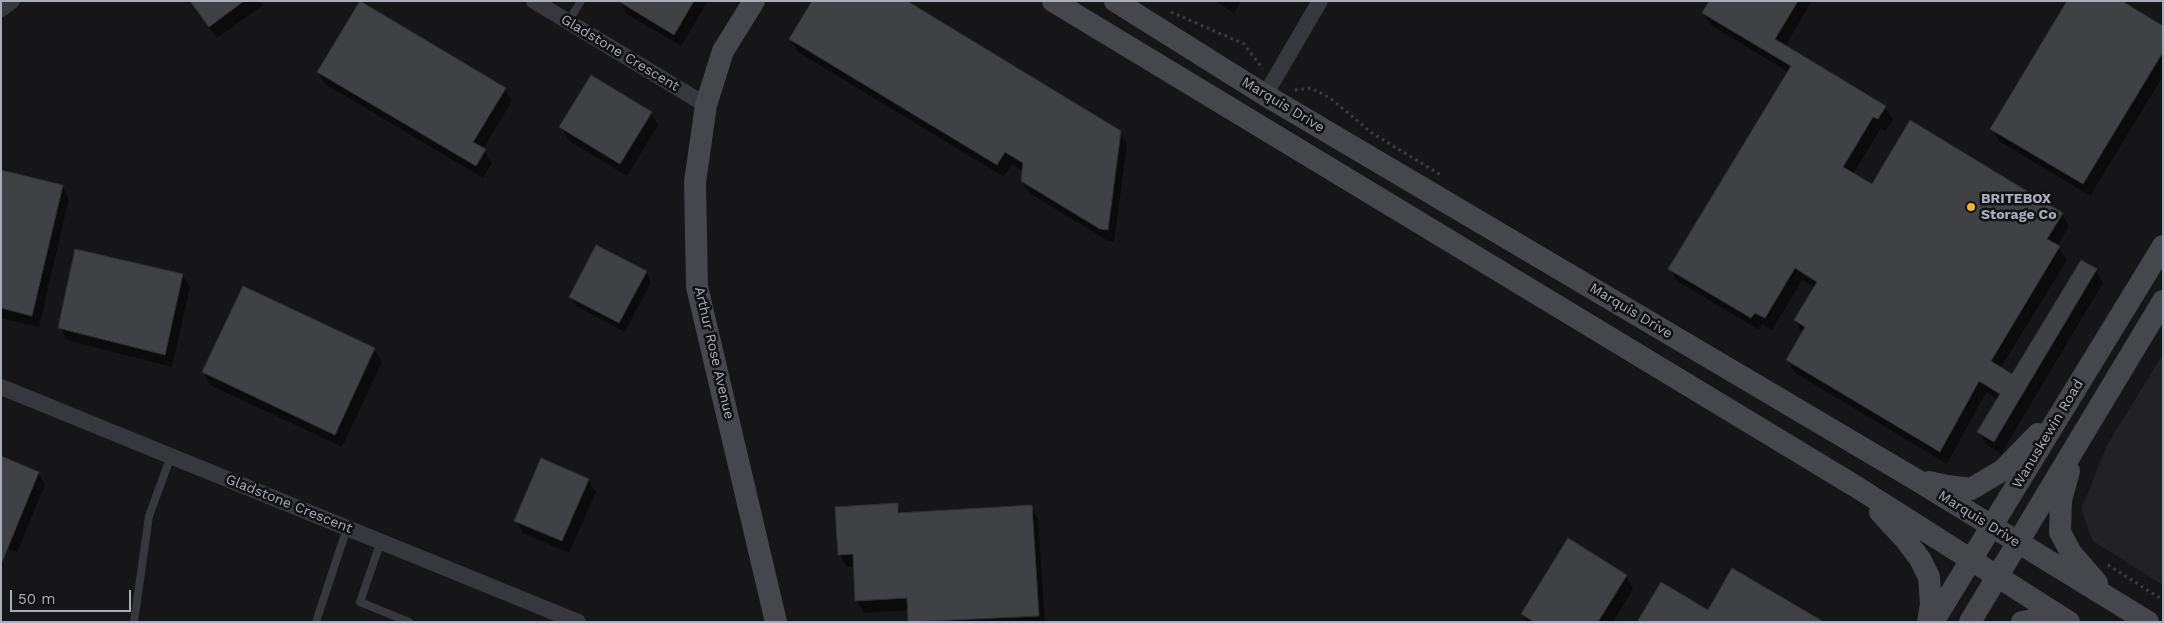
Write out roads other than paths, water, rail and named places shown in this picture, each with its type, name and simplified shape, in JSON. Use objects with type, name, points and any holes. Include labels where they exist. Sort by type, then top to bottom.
[{"type":"main road","name":"Arthur Rose Avenue","points":[[754,1],[723,51],[706,105],[695,182],[697,287],[776,622]]},
{"type":"main road","points":[[1053,1],[1855,486],[2069,622]]},
{"type":"main road","name":"Marquis Drive","points":[[1115,1],[1265,94],[1915,479],[2148,622]]},
{"type":"main road","name":"Wanuskewin Road","points":[[1933,622],[2163,246]]},
{"type":"main road","points":[[1970,622],[2163,301]]},
{"type":"main road","points":[[1915,479],[1947,486],[1972,488],[2003,470],[2066,405]]},
{"type":"main road","points":[[2084,432],[2061,500],[2060,532],[2071,553],[2110,599]]},
{"type":"main road","points":[[1855,486],[1905,539],[1920,559],[1929,577],[1930,604],[1928,622]]},
{"type":"main road","points":[[2022,622],[2040,622]]},
{"type":"street","points":[[1,9],[12,1]]},
{"type":"street","name":"Gladstone Crescent","points":[[534,1],[706,105]]},
{"type":"street","points":[[1265,94],[1320,1]]},
{"type":"street","name":"Gladstone Crescent","points":[[1,387],[381,541],[558,618],[578,622]]},
{"type":"lane","points":[[568,22],[581,1]]},
{"type":"lane","points":[[134,622],[149,516],[172,456]]},
{"type":"lane","points":[[316,622],[347,528]]},
{"type":"lane","points":[[381,541],[360,602],[409,622]]},
{"type":"place","name":"BRITEBOX Storage Co","points":[[1971,207]]}]
